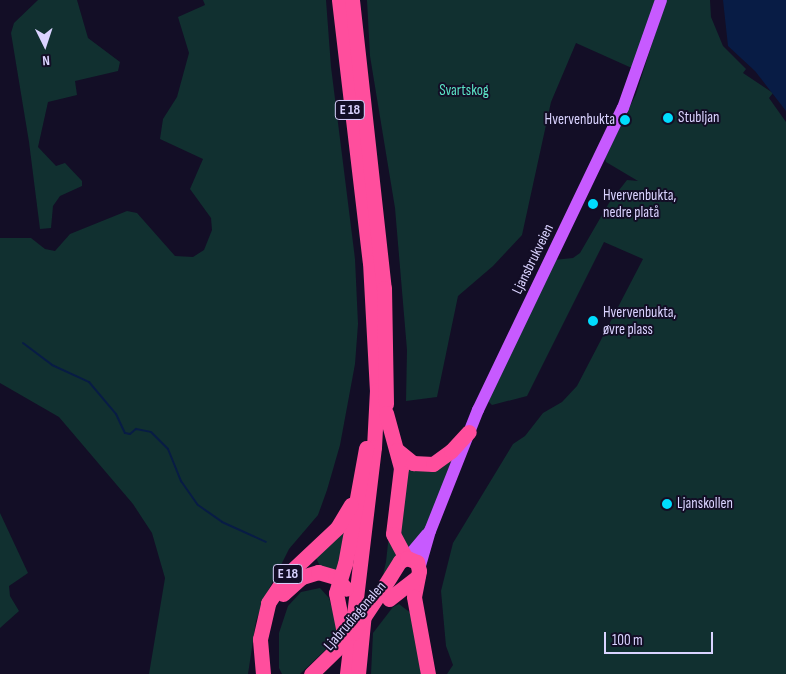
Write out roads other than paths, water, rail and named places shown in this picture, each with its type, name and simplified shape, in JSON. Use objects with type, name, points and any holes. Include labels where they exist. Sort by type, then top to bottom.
[{"type":"highway","name":"E 18","points":[[339,0],[371,271],[376,370],[374,447],[347,674]]},
{"type":"highway","name":"E 18","points":[[352,0],[384,288],[386,413],[358,674]]},
{"type":"highway","name":"E 18","points":[[349,650],[336,601],[376,370]]},
{"type":"highway","name":"E 18","points":[[386,413],[397,450],[401,478],[393,534],[403,561],[399,578],[416,575],[414,560],[403,561]]},
{"type":"highway","points":[[397,450],[413,463],[433,464],[451,451],[469,432]]},
{"type":"highway","name":"E 18","points":[[263,674],[260,639],[268,603],[287,575],[337,528],[356,492]]},
{"type":"highway","name":"Ljabrudiagonalen","points":[[326,674],[360,639],[403,561]]},
{"type":"highway","name":"E 18","points":[[272,674],[268,656],[269,629],[282,595],[295,582],[311,573],[328,573],[340,580],[349,595],[353,616]]},
{"type":"highway","points":[[416,575],[414,597],[428,674]]},
{"type":"highway","name":"Ljabrudiagonalen","points":[[312,674],[353,633],[386,594],[416,575]]},
{"type":"main road","name":"Ljansbrukveien","points":[[416,575],[430,530],[469,432],[626,102],[661,0]]},
{"type":"main road","name":"Ljansbrukveien","points":[[403,561],[430,530]]},
{"type":"water","points":[[723,0],[786,0],[786,111],[755,71],[728,46]]},
{"type":"waterway","points":[[23,343],[52,365],[89,382],[116,414],[125,433],[130,434],[136,429],[151,432],[168,449],[181,481],[198,505],[222,522],[266,542]]},
{"type":"place","name":"Stubljan","points":[[668,118]]},
{"type":"place","name":"Hvervenbukta","points":[[625,120]]},
{"type":"place","name":"Hvervenbukta, nedre platå","points":[[593,204]]},
{"type":"place","name":"Hvervenbukta, øvre plass","points":[[593,321]]},
{"type":"place","name":"Ljanskollen","points":[[667,504]]},
{"type":"park label","name":"Svartskog","points":[[464,91]]}]
